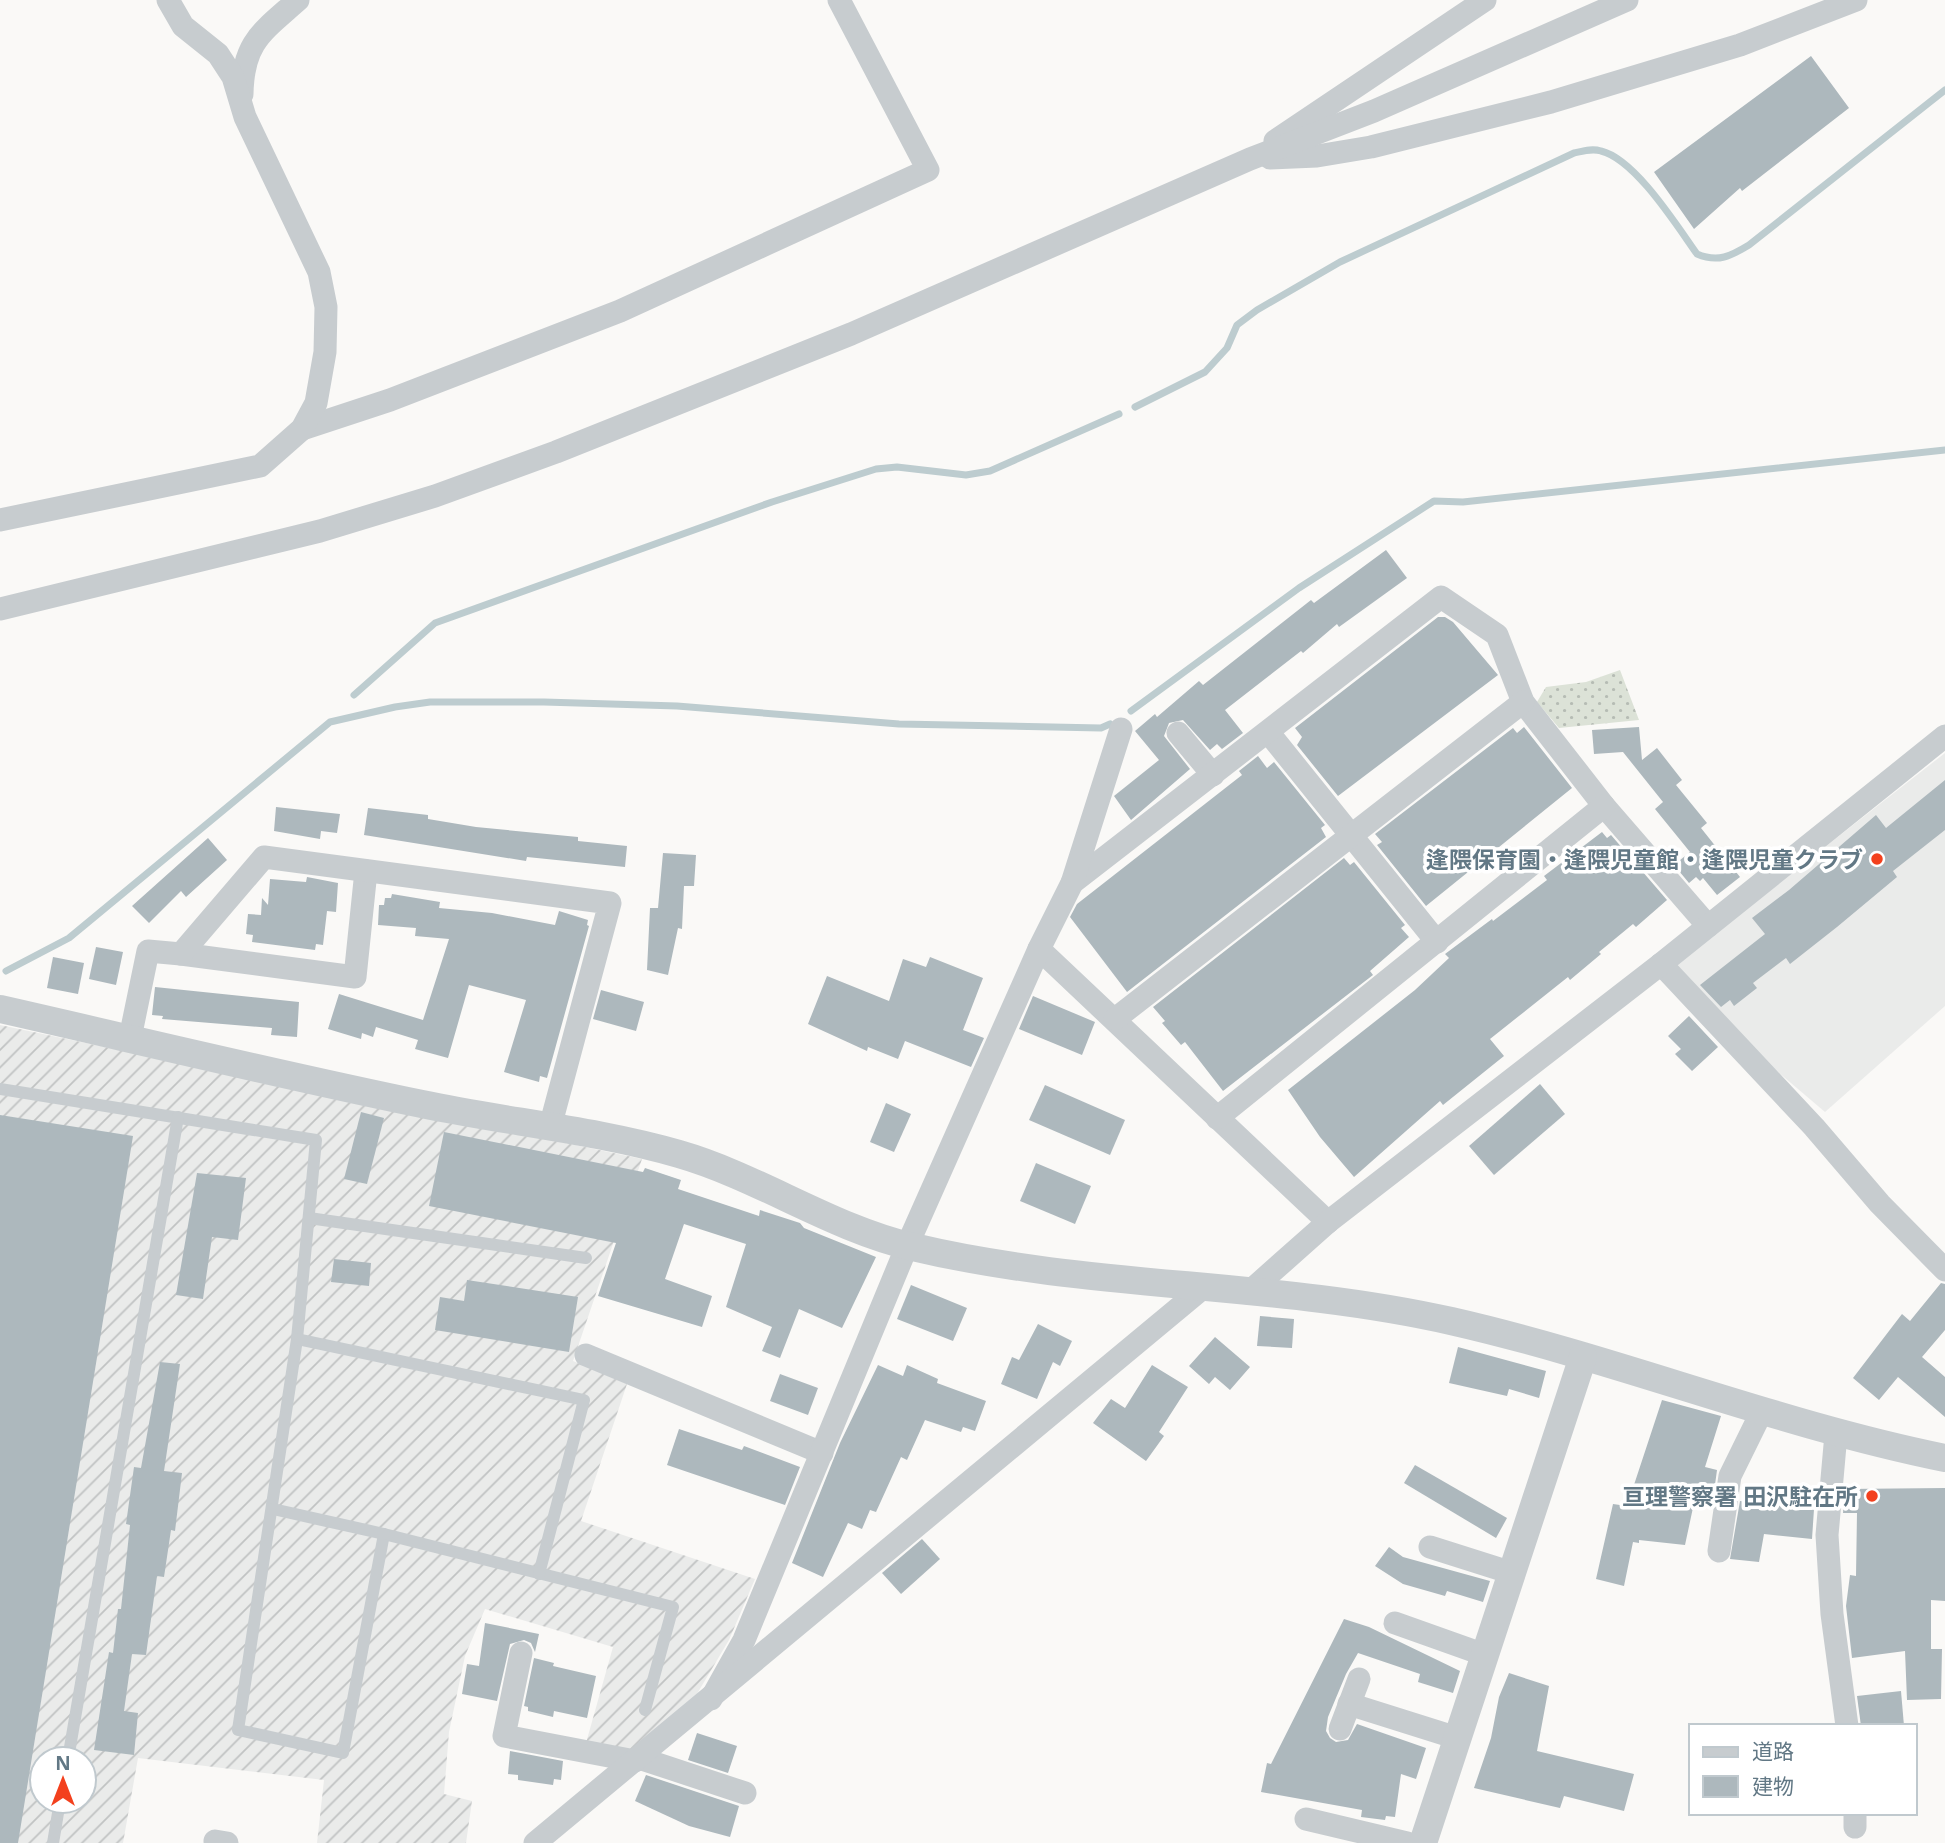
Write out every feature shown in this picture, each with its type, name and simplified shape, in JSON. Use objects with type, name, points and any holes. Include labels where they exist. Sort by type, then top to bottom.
[{"type":"street","points":[[0,520],[260,466],[302,429],[316,403],[325,352],[326,307],[319,272],[242,105],[233,77],[218,54],[183,26],[168,0]]},
{"type":"street","points":[[242,105],[243,66],[252,44],[298,0]]},
{"type":"street","points":[[302,429],[390,400],[620,311],[928,170],[838,0]]},
{"type":"street","points":[[1250,159],[1328,103],[1412,51],[1485,0]]},
{"type":"street","points":[[0,609],[119,583],[320,531],[435,496],[701,396],[1052,247],[1250,159],[1374,111],[1627,0]]},
{"type":"street","points":[[1250,159],[1317,156],[1371,147],[1476,122],[1740,45],[1856,0]]},
{"type":"street","points":[[1072,883],[1441,597],[1497,635],[1523,702],[1604,806],[1708,926]]},
{"type":"street","points":[[1115,1020],[1523,702]]},
{"type":"street","points":[[711,1699],[744,1640],[907,1246],[1039,949],[1072,883],[1121,729]]},
{"type":"street","points":[[1268,732],[1437,942]]},
{"type":"street","points":[[1178,733],[1213,775]]},
{"type":"street","points":[[1248,1293],[1328,1222],[1661,964],[1945,736]]},
{"type":"street","points":[[1217,1118],[1604,806]]},
{"type":"street","points":[[181,954],[264,857],[610,903],[550,1127]]},
{"type":"street","points":[[130,1038],[148,951],[355,977],[366,871]]},
{"type":"street","points":[[1039,949],[1328,1222]]},
{"type":"street","points":[[1661,964],[1814,1128],[1880,1204],[1945,1270]]},
{"type":"street","points":[[0,1009],[422,1104],[629,1141],[685,1156],[828,1217],[907,1246],[975,1260],[1204,1287],[1448,1321],[1583,1357],[1836,1434],[1945,1458]]},
{"type":"street","points":[[535,1843],[1204,1287]]},
{"type":"street","points":[[586,1355],[822,1453]]},
{"type":"street","points":[[1423,1843],[1583,1357]]},
{"type":"street","points":[[1719,1551],[1730,1476],[1762,1411]]},
{"type":"street","points":[[1836,1434],[1827,1535],[1832,1614],[1847,1724]]},
{"type":"street","points":[[1430,1546],[1512,1573]]},
{"type":"street","points":[[1395,1623],[1485,1654]]},
{"type":"street","points":[[521,1653],[504,1736],[637,1760],[745,1793]]},
{"type":"street","points":[[1340,1729],[1359,1679]]},
{"type":"street","points":[[1349,1704],[1457,1738]]},
{"type":"street","points":[[1306,1819],[1407,1843]]},
{"type":"lane","points":[[0,1089],[316,1140],[297,1339],[238,1730],[343,1753],[384,1534]]},
{"type":"lane","points":[[70,1745],[178,1117]]},
{"type":"lane","points":[[309,1217],[586,1258]]},
{"type":"lane","points":[[297,1339],[584,1400],[539,1574]]},
{"type":"lane","points":[[273,1509],[384,1534],[673,1607],[645,1710]]},
{"type":"lane","points":[[53,1843],[58,1815]]},
{"type":"shaded area","points":[[1620,670],[1639,720],[1559,728],[1537,702],[1546,687],[1586,682]]},
{"type":"shaded area","name":"逢隈保育園・逢隈児童館・逢隈児童クラブ","points":[[1945,753],[1945,1006],[1825,1112],[1732,1033],[1674,965]]},
{"type":"shaded area","points":[[0,1025],[642,1159],[573,1361],[627,1384],[581,1521],[755,1579],[729,1640],[691,1704],[632,1750],[586,1743],[613,1647],[485,1609],[465,1656],[449,1732],[444,1794],[472,1801],[466,1843],[317,1843],[324,1780],[138,1758],[123,1843],[0,1843]]},
{"type":"building","points":[[1811,56],[1849,108],[1742,191],[1740,188],[1694,229],[1654,172]]},
{"type":"building","points":[[1386,550],[1407,578],[1339,627],[1337,624],[1303,653],[1301,651],[1225,710],[1243,733],[1222,749],[1217,744],[1210,750],[1183,720],[1169,723],[1164,736],[1190,769],[1131,820],[1114,796],[1159,760],[1135,731],[1155,714],[1157,717],[1199,681],[1203,685],[1311,600],[1314,603]]},
{"type":"building","points":[[1438,617],[1445,617],[1453,622],[1498,675],[1338,796],[1297,745],[1302,737],[1295,728]]},
{"type":"building","points":[[1524,727],[1572,788],[1426,906],[1377,845],[1382,842],[1375,834],[1513,728],[1517,733]]},
{"type":"building","points":[[1639,727],[1642,760],[1657,748],[1682,780],[1676,785],[1707,823],[1701,828],[1740,877],[1717,895],[1703,878],[1700,881],[1696,877],[1689,883],[1674,865],[1690,852],[1655,809],[1663,802],[1623,752],[1594,754],[1592,730]]},
{"type":"building","points":[[1258,756],[1267,768],[1274,762],[1325,825],[1321,828],[1326,837],[1127,992],[1070,917],[1077,904],[1242,775],[1239,771]]},
{"type":"building","points":[[1945,780],[1945,830],[1893,871],[1897,877],[1790,964],[1786,958],[1753,983],[1757,988],[1734,1006],[1730,1000],[1721,1007],[1700,985],[1765,934],[1752,918],[1789,890],[1876,815],[1886,828]]},
{"type":"building","points":[[276,807],[340,814],[337,833],[321,831],[320,839],[274,831]]},
{"type":"building","points":[[368,808],[428,815],[428,819],[476,827],[578,837],[578,841],[627,846],[625,867],[527,857],[526,861],[364,835]]},
{"type":"building","points":[[1602,832],[1607,838],[1611,835],[1667,900],[1636,927],[1633,924],[1599,952],[1601,954],[1570,980],[1568,977],[1490,1039],[1504,1056],[1443,1105],[1440,1101],[1354,1177],[1320,1137],[1288,1090],[1415,990],[1449,958],[1445,954],[1547,880],[1544,876]]},
{"type":"building","points":[[208,838],[227,860],[186,897],[181,891],[149,923],[132,906]]},
{"type":"building","points":[[663,853],[696,855],[694,886],[684,886],[682,929],[678,928],[668,975],[647,970],[650,908],[658,908]]},
{"type":"building","points":[[1344,858],[1350,865],[1354,862],[1405,925],[1401,928],[1409,937],[1370,971],[1373,975],[1223,1091],[1185,1042],[1181,1045],[1162,1023],[1165,1021],[1153,1007]]},
{"type":"building","points":[[307,877],[338,883],[336,912],[327,911],[323,945],[316,944],[315,950],[252,942],[253,935],[246,934],[248,914],[261,915],[262,898],[268,905],[270,879],[306,882]]},
{"type":"building","points":[[392,894],[440,902],[439,908],[492,913],[555,925],[559,911],[588,920],[589,926],[547,1078],[540,1076],[539,1082],[504,1072],[526,1000],[469,985],[448,1058],[415,1049],[418,1040],[376,1027],[373,1037],[362,1033],[361,1039],[328,1029],[339,994],[423,1020],[449,939],[415,936],[416,928],[378,925],[379,905],[384,905],[385,898],[391,898]]},
{"type":"building","points":[[96,947],[123,952],[116,985],[89,979]]},
{"type":"building","points":[[53,957],[84,963],[78,994],[47,988]]},
{"type":"building","points":[[930,957],[983,978],[963,1030],[984,1038],[971,1067],[905,1041],[898,1059],[868,1047],[867,1051],[808,1024],[827,976],[889,1001],[903,959],[926,967]]},
{"type":"building","points":[[155,987],[299,1002],[297,1037],[271,1035],[272,1028],[162,1019],[163,1016],[152,1015]]},
{"type":"building","points":[[601,990],[644,1002],[636,1031],[593,1019]]},
{"type":"building","points":[[1033,996],[1095,1022],[1082,1055],[1019,1029]]},
{"type":"building","points":[[1689,1016],[1718,1047],[1692,1071],[1675,1054],[1681,1049],[1668,1036]]},
{"type":"building","points":[[1540,1084],[1565,1114],[1494,1175],[1469,1146]]},
{"type":"building","points":[[1045,1085],[1125,1120],[1110,1155],[1029,1120]]},
{"type":"building","points":[[886,1103],[911,1114],[894,1152],[870,1142]]},
{"type":"building","points":[[361,1112],[384,1118],[367,1184],[344,1179]]},
{"type":"building","points":[[0,1115],[133,1136],[34,1745],[28,1745],[28,1782],[18,1843],[0,1843]]},
{"type":"building","points":[[444,1132],[643,1172],[645,1168],[681,1180],[678,1189],[759,1216],[760,1210],[800,1223],[804,1228],[876,1257],[842,1328],[799,1309],[780,1358],[762,1351],[772,1327],[726,1307],[746,1244],[684,1224],[665,1279],[712,1296],[702,1327],[598,1296],[616,1243],[429,1206]]},
{"type":"building","points":[[1036,1163],[1091,1186],[1075,1224],[1020,1201]]},
{"type":"building","points":[[197,1173],[246,1178],[238,1240],[212,1237],[203,1299],[176,1295]]},
{"type":"building","points":[[334,1259],[371,1263],[369,1286],[331,1282]]},
{"type":"building","points":[[467,1280],[578,1297],[569,1352],[435,1330],[440,1297],[464,1301]]},
{"type":"building","points":[[1941,1283],[1945,1284],[1945,1330],[1922,1357],[1945,1377],[1945,1417],[1898,1377],[1879,1400],[1853,1378],[1902,1314],[1910,1321]]},
{"type":"building","points":[[911,1285],[967,1308],[953,1341],[897,1319]]},
{"type":"building","points":[[1260,1316],[1294,1319],[1292,1348],[1257,1346]]},
{"type":"building","points":[[1038,1324],[1072,1341],[1060,1366],[1053,1362],[1037,1399],[1001,1384],[1012,1357],[1019,1360]]},
{"type":"building","points":[[1215,1337],[1250,1367],[1230,1390],[1215,1377],[1209,1384],[1189,1366]]},
{"type":"building","points":[[1458,1347],[1546,1371],[1539,1398],[1509,1389],[1507,1396],[1449,1383]]},
{"type":"building","points":[[160,1362],[180,1364],[164,1471],[182,1473],[175,1531],[171,1530],[164,1577],[157,1576],[146,1655],[132,1654],[124,1711],[138,1713],[134,1755],[98,1750],[98,1745],[95,1745],[109,1652],[113,1653],[118,1609],[121,1609],[130,1525],[126,1524],[134,1467],[141,1468]]},
{"type":"building","points":[[878,1365],[903,1376],[907,1365],[938,1379],[937,1383],[986,1401],[975,1431],[963,1427],[961,1432],[925,1420],[907,1460],[901,1457],[876,1512],[870,1510],[862,1529],[848,1523],[823,1577],[792,1563],[840,1443]]},
{"type":"building","points":[[1152,1365],[1188,1387],[1159,1432],[1164,1436],[1146,1461],[1093,1423],[1111,1399],[1125,1408]]},
{"type":"building","points":[[780,1374],[818,1388],[808,1415],[770,1401]]},
{"type":"building","points":[[1662,1400],[1721,1416],[1705,1467],[1717,1470],[1714,1492],[1697,1489],[1685,1545],[1639,1540],[1639,1543],[1633,1542],[1624,1586],[1596,1579],[1613,1504],[1627,1506]]},
{"type":"building","points":[[679,1429],[742,1450],[744,1446],[800,1467],[785,1505],[667,1465]]},
{"type":"building","points":[[1415,1465],[1507,1518],[1496,1538],[1404,1483]]},
{"type":"building","points":[[1945,1488],[1945,1601],[1931,1600],[1931,1649],[1942,1649],[1941,1699],[1907,1700],[1905,1651],[1852,1658],[1846,1606],[1850,1575],[1856,1576],[1857,1513],[1843,1513],[1845,1489]]},
{"type":"building","points":[[1740,1501],[1814,1509],[1812,1539],[1764,1534],[1759,1562],[1730,1559]]},
{"type":"building","points":[[922,1539],[940,1559],[901,1594],[882,1573]]},
{"type":"building","points":[[1389,1547],[1403,1557],[1490,1581],[1483,1602],[1447,1591],[1445,1596],[1403,1584],[1375,1566]]},
{"type":"building","points":[[1344,1619],[1369,1627],[1460,1671],[1453,1693],[1418,1682],[1420,1674],[1358,1653],[1346,1674],[1328,1717],[1326,1731],[1330,1738],[1336,1742],[1348,1740],[1357,1724],[1426,1748],[1416,1779],[1401,1774],[1395,1817],[1386,1816],[1385,1820],[1361,1817],[1362,1810],[1261,1792],[1267,1763],[1271,1764]]},
{"type":"building","points":[[485,1623],[539,1634],[535,1652],[531,1643],[524,1640],[510,1644],[497,1701],[462,1694],[467,1664],[479,1666]]},
{"type":"building","points":[[534,1658],[554,1663],[553,1666],[596,1676],[587,1718],[554,1711],[553,1717],[528,1711],[528,1707],[524,1706]]},
{"type":"building","points":[[1509,1673],[1549,1686],[1537,1751],[1634,1774],[1624,1811],[1564,1796],[1560,1808],[1474,1788],[1491,1738],[1499,1697]]},
{"type":"building","points":[[1901,1691],[1904,1724],[1861,1724],[1857,1696]]},
{"type":"building","points":[[697,1733],[737,1746],[728,1773],[688,1760]]},
{"type":"building","points":[[510,1751],[563,1761],[561,1780],[554,1779],[553,1785],[518,1780],[518,1775],[508,1774]]},
{"type":"building","points":[[646,1775],[739,1806],[730,1837],[689,1826],[635,1801]]},
{"type":"waterway","points":[[1135,407],[1205,372],[1227,348],[1237,325],[1257,310],[1340,262],[1574,153],[1594,150],[1614,157],[1628,167],[1654,195],[1697,254],[1711,258],[1724,257],[1749,245],[1945,90]]},
{"type":"waterway","points":[[354,695],[435,623],[772,502],[876,469],[897,467],[966,475],[990,471],[1119,414]]},
{"type":"waterway","points":[[1131,711],[1299,588],[1434,501],[1463,502],[1945,450]]},
{"type":"waterway","points":[[6,971],[69,938],[330,722],[395,707],[430,702],[544,702],[677,706],[899,724],[1101,728],[1110,724]]},
{"type":"place","name":"逢隈保育園・逢隈児童館・逢隈児童クラブ","points":[[1877,859]]},
{"type":"place","name":"亘理警察署 田沢駐在所","points":[[1872,1496]]}]
